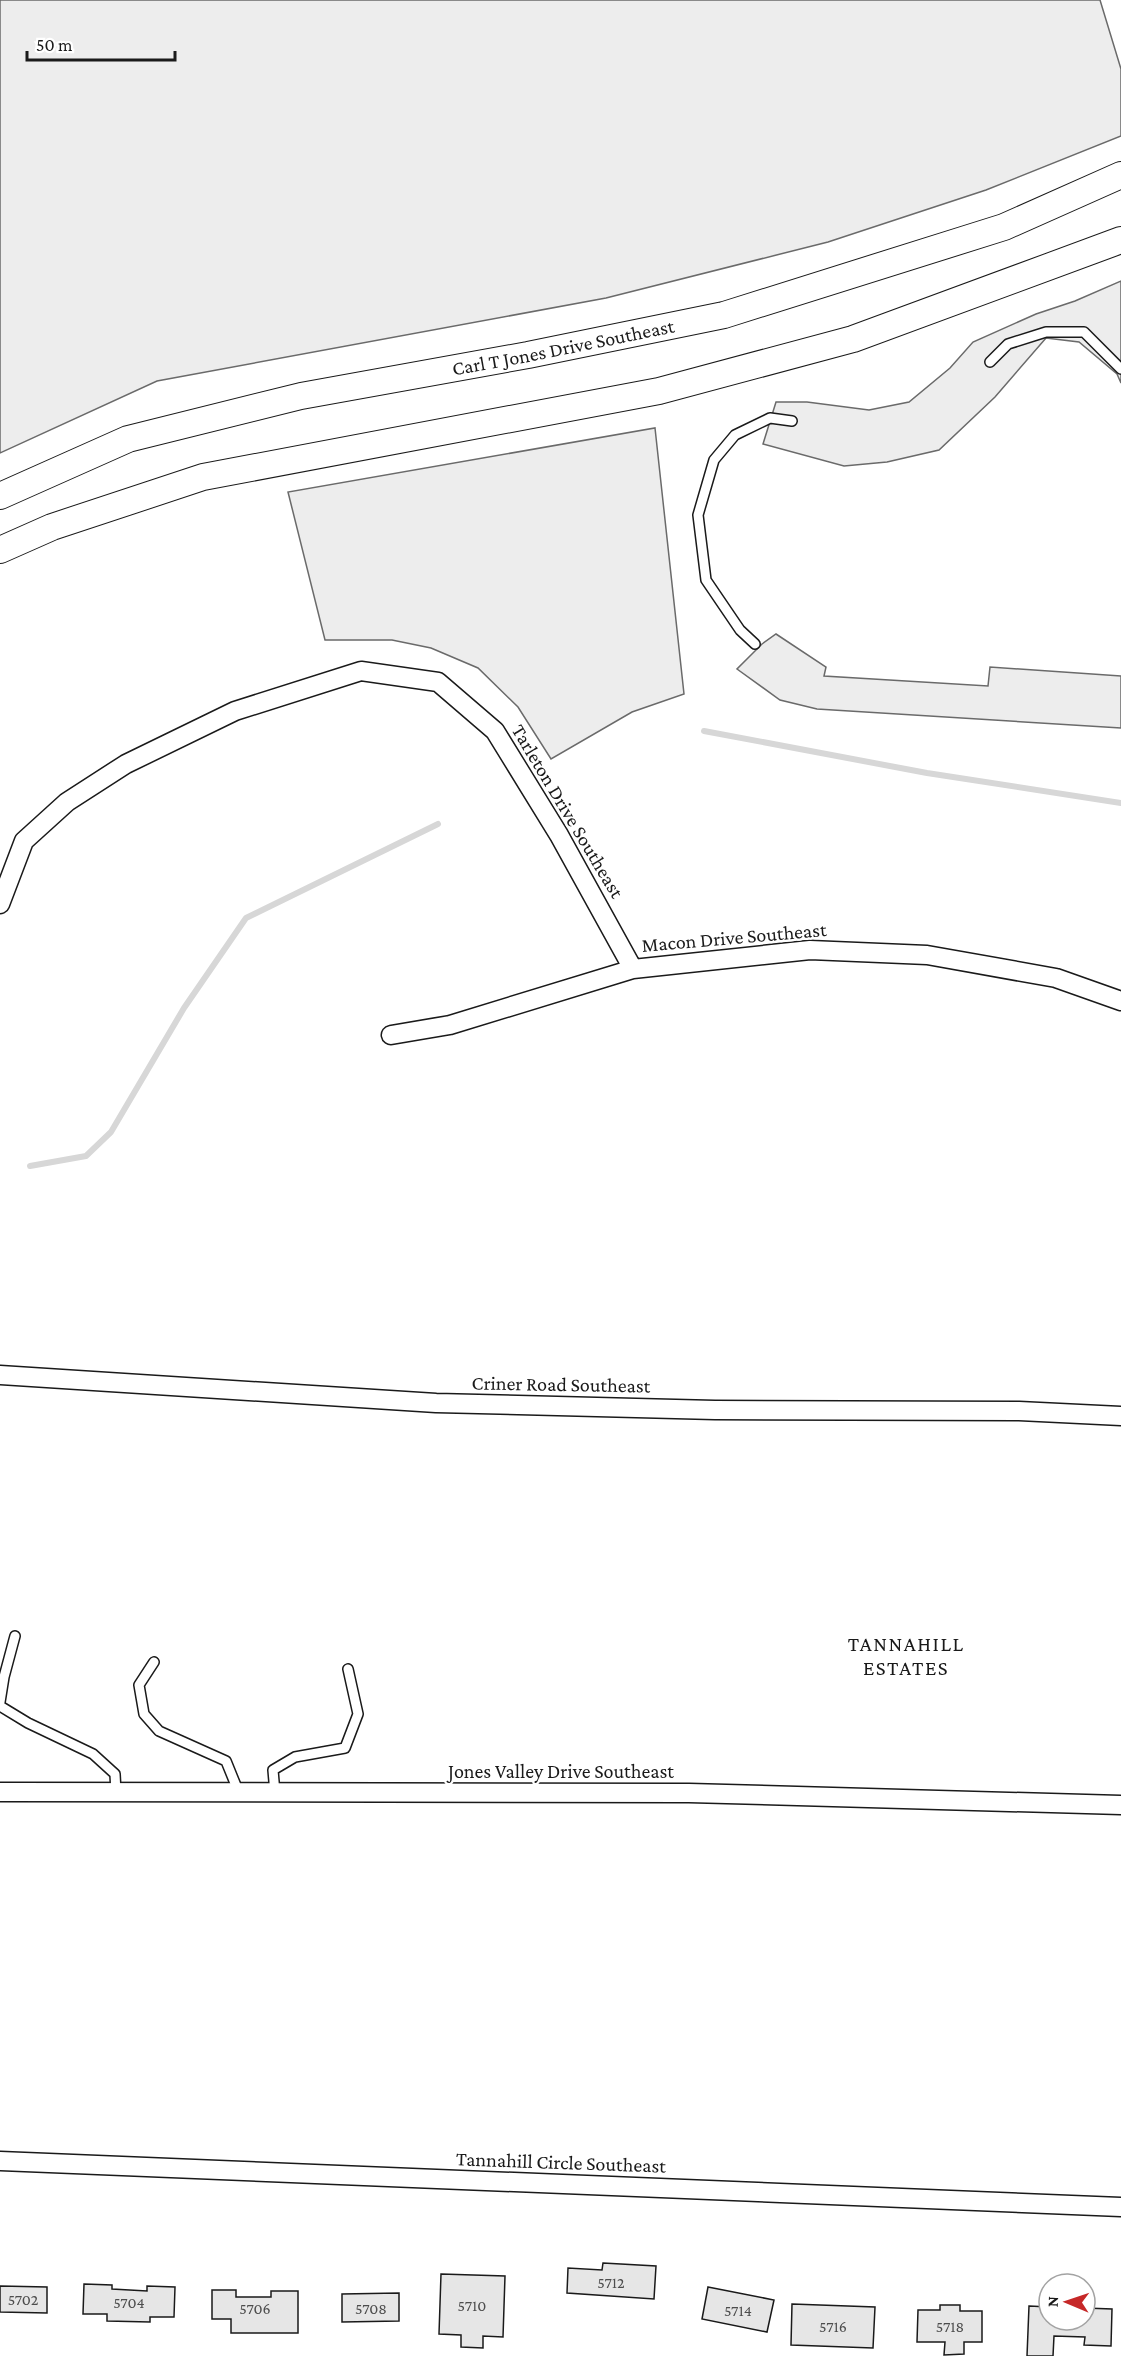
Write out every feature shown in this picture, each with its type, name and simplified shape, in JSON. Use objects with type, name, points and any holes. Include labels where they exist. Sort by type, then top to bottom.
[{"type":"main road","name":"Carl T Jones Drive Southeast","points":[[0,496],[128,439],[301,396],[528,355],[724,315],[1004,226],[1121,175]]},
{"type":"main road","points":[[0,550],[52,527],[203,477],[659,391],[854,339],[1121,240]]},
{"type":"street","name":"Tarleton Drive Southeast","points":[[0,904],[24,841],[67,802],[126,764],[235,711],[361,671],[438,682],[495,731],[559,835],[633,969]]},
{"type":"street","name":"Macon Drive Southeast","points":[[391,1035],[450,1025],[633,969],[810,950],[927,955],[1056,978],[1121,1001]]},
{"type":"street","name":"Criner Road Southeast","points":[[0,1375],[436,1403],[715,1410],[1019,1411],[1121,1416]]},
{"type":"street","name":"Jones Valley Drive Southeast","points":[[0,1792],[116,1794],[689,1793],[1121,1805]]},
{"type":"street","name":"Tannahill Circle Southeast","points":[[0,2161],[1121,2207]]},
{"type":"lane","points":[[990,362],[1008,344],[1046,332],[1084,332],[1121,369]]},
{"type":"lane","points":[[755,644],[740,630],[706,580],[698,515],[714,460],[735,435],[770,418],[792,421]]},
{"type":"lane","points":[[15,1636],[4,1677],[0,1704],[28,1723],[93,1754],[115,1774],[116,1794]]},
{"type":"lane","points":[[154,1662],[139,1685],[144,1714],[159,1731],[226,1761],[239,1793]]},
{"type":"lane","points":[[275,1793],[273,1770],[296,1757],[345,1748],[358,1714],[348,1669]]},
{"type":"shaded area","points":[[0,0],[1100,0],[1121,69],[1121,136],[986,190],[828,242],[606,298],[157,381],[0,453]]},
{"type":"shaded area","points":[[1121,281],[1121,383],[1117,374],[1079,342],[1046,338],[995,397],[939,450],[887,462],[844,466],[763,444],[776,402],[807,402],[869,410],[909,402],[950,368],[973,342],[1036,314],[1075,301]]},
{"type":"shaded area","points":[[655,428],[684,694],[632,712],[551,759],[518,707],[478,668],[431,648],[392,640],[325,640],[288,492]]},
{"type":"shaded area","points":[[776,634],[826,667],[824,676],[988,686],[990,667],[1121,676],[1121,728],[817,709],[780,700],[737,669],[762,644]]},
{"type":"building","points":[[603,2263],[656,2266],[654,2299],[567,2293],[568,2268],[602,2270]]},
{"type":"building","points":[[441,2274],[505,2276],[503,2337],[483,2336],[483,2348],[461,2347],[461,2335],[439,2334]]},
{"type":"building","points":[[84,2284],[112,2285],[112,2289],[147,2291],[147,2286],[175,2287],[174,2317],[150,2317],[150,2322],[107,2321],[107,2314],[83,2314]]},
{"type":"building","points":[[0,2286],[47,2287],[47,2313],[0,2312]]},
{"type":"building","points":[[708,2287],[774,2300],[767,2332],[702,2319]]},
{"type":"building","points":[[212,2290],[236,2290],[236,2297],[271,2297],[271,2291],[298,2291],[298,2333],[231,2333],[231,2319],[212,2319]]},
{"type":"building","points":[[399,2293],[399,2321],[342,2322],[342,2294]]},
{"type":"building","points":[[792,2304],[875,2307],[873,2348],[791,2345]]},
{"type":"building","points":[[940,2305],[960,2305],[960,2311],[982,2311],[982,2342],[964,2342],[964,2354],[944,2355],[945,2342],[917,2342],[918,2310],[940,2310]]},
{"type":"building","points":[[1029,2306],[1037,2306],[1037,2332],[1097,2332],[1097,2308],[1112,2309],[1111,2346],[1084,2345],[1085,2337],[1054,2336],[1053,2356],[1027,2356]]},
{"type":"waterway","points":[[704,731],[927,773],[1121,803]]},
{"type":"waterway","points":[[30,1166],[86,1156],[111,1132],[184,1008],[246,918],[438,824]]},
{"type":"district","name":"TANNAHILL ESTATES","points":[[906,1656]]}]
